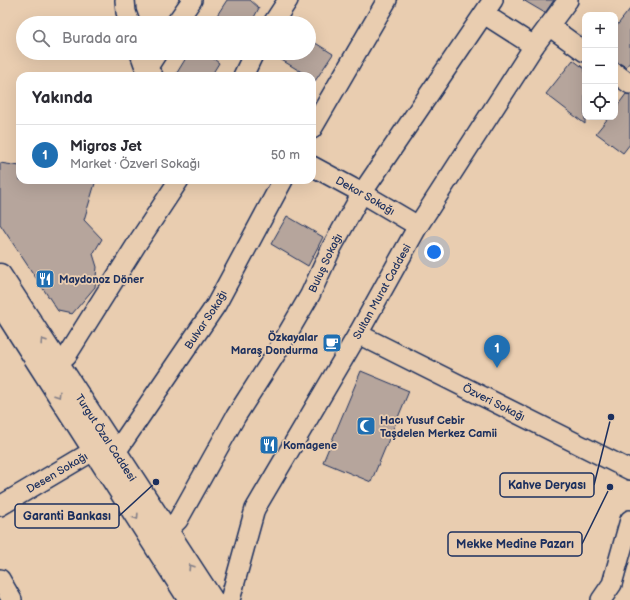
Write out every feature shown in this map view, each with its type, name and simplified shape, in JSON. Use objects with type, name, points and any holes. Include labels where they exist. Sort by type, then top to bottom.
[{"type":"main road","name":"Turgut Özal Caddesi","points":[[0,275],[212,600]]},
{"type":"main road","name":"Turgut Özal Caddesi","points":[[0,303],[190,600]]},
{"type":"street","points":[[125,0],[127,16]]},
{"type":"street","points":[[181,16],[192,0]]},
{"type":"street","points":[[278,16],[288,0]]},
{"type":"street","points":[[316,122],[387,0]]},
{"type":"street","name":"Sultan Murat Caddesi","points":[[230,600],[255,509],[358,334],[418,226],[534,46],[568,0]]},
{"type":"street","points":[[488,7],[534,46]]},
{"type":"street","name":"Buluş Sokağı","points":[[167,531],[178,520],[236,416],[275,355],[310,295],[332,247],[362,193],[488,7]]},
{"type":"street","points":[[549,26],[582,50]]},
{"type":"street","points":[[245,72],[251,60]]},
{"type":"street","points":[[618,75],[630,84]]},
{"type":"street","name":"Dekor Sokağı","points":[[316,168],[418,226]]},
{"type":"street","points":[[58,364],[67,355],[176,184]]},
{"type":"street","name":"Bulvar Sokağı","points":[[116,452],[216,305],[281,184]]},
{"type":"street","name":"Özveri Sokağı","points":[[358,334],[630,470]]},
{"type":"street","name":"Desen Sokağı","points":[[0,506],[93,450]]},
{"type":"street","points":[[601,600],[612,584],[630,520]]},
{"type":"street","points":[[0,579],[12,600]]},
{"type":"building","points":[[227,0],[250,0],[259,8],[255,16],[217,16]]},
{"type":"building","points":[[523,0],[554,0],[545,13]]},
{"type":"building","points":[[630,9],[630,62],[626,67],[618,63],[618,24]]},
{"type":"building","points":[[316,43],[333,54],[316,80],[316,72],[301,72],[282,60],[316,60]]},
{"type":"building","points":[[185,60],[215,60],[219,63],[213,72],[177,72]]},
{"type":"building","points":[[573,60],[582,67],[582,120],[585,120],[585,124],[546,94]]},
{"type":"building","points":[[626,94],[630,95],[630,144],[623,153],[596,133],[607,120],[618,120],[618,105]]},
{"type":"building","points":[[0,163],[16,165],[16,184],[95,184],[84,220],[102,239],[93,254],[97,267],[95,287],[72,314],[58,311],[0,224]]},
{"type":"building","points":[[287,216],[323,237],[308,266],[271,244]]},
{"type":"building","name":"Hacı Yusuf Cebir Taşdelen Merkez Camii","points":[[361,371],[409,391],[371,482],[323,462]]},
{"type":"place","name":"Maydonoz Döner","points":[[45,279]]},
{"type":"place","name":"Özkayalar Maraş Dondurma","points":[[332,343]]},
{"type":"place","name":"Migros Jet","points":[[497,368]]},
{"type":"place","name":"Kahve Deryası","points":[[611,417]]},
{"type":"place","name":"Hacı Yusuf Cebir Taşdelen Merkez Camii","points":[[366,426]]},
{"type":"place","name":"Komagene","points":[[269,445]]},
{"type":"place","name":"Garanti Bankası","points":[[156,482]]},
{"type":"place","name":"Mekke Medine Pazarı","points":[[610,487]]}]
